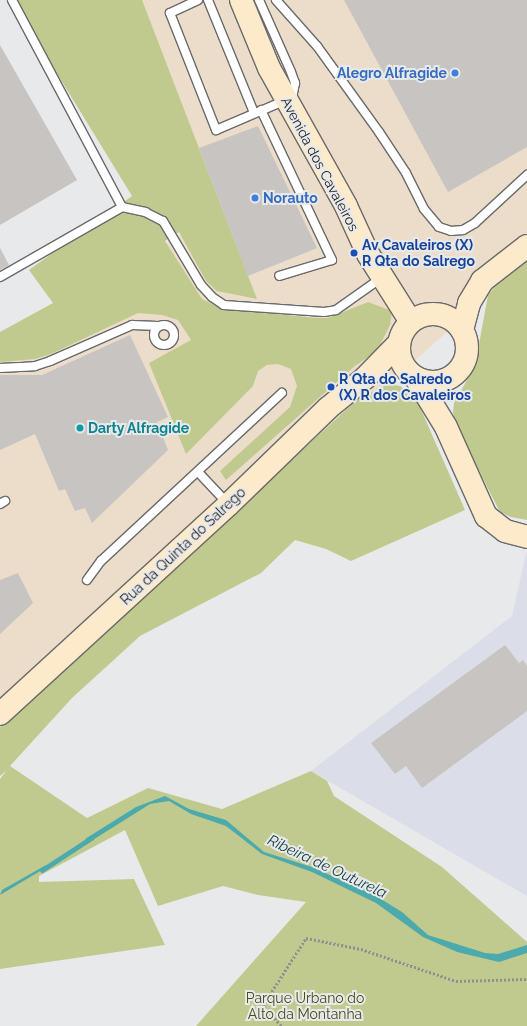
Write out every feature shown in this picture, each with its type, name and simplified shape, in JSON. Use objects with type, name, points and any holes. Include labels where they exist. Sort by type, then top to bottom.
[{"type":"street","name":"Avenida dos Cavaleiros","points":[[241,0],[269,68],[287,103],[346,206],[368,254],[411,322]]},
{"type":"street","points":[[462,330],[469,303],[482,281],[527,246]]},
{"type":"street","points":[[446,427],[446,399],[453,376],[460,368],[467,349],[462,330],[454,321],[438,314],[421,316],[411,322],[401,335],[399,343],[402,361],[446,427],[486,516],[505,531],[527,537]]},
{"type":"street","name":"Rua da Quinta do Salrego","points":[[0,714],[228,505],[328,408],[365,378],[399,343]]},
{"type":"street","points":[[411,374],[435,382],[453,376]]},
{"type":"street","name":"Rua da Quinta do Salrego","points":[[365,378],[411,374]]},
{"type":"lane","points":[[12,0],[122,208]]},
{"type":"lane","points":[[198,0],[170,12],[216,130],[257,112],[287,103],[295,83],[258,0]]},
{"type":"lane","points":[[208,0],[257,112],[332,260],[279,276]]},
{"type":"lane","points":[[276,0],[317,46],[380,132],[406,173],[424,209],[439,227],[457,231],[475,224],[527,175]]},
{"type":"lane","points":[[0,277],[122,208],[145,212],[163,221],[201,285],[212,297],[224,305],[324,312],[336,310],[382,277]]},
{"type":"lane","points":[[0,368],[35,366],[50,362],[132,325],[158,326]]},
{"type":"lane","points":[[87,580],[101,561],[282,393]]},
{"type":"lane","points":[[198,472],[228,505]]},
{"type":"path","points":[[281,1026],[263,1005],[306,938],[361,949],[456,981],[527,979]]},
{"type":"shaded area","points":[[61,0],[527,0],[527,259],[504,276],[488,295],[389,384],[358,399],[0,727],[0,336],[190,230]]},
{"type":"shaded area","points":[[527,549],[527,896],[311,771],[512,616]]},
{"type":"green space","points":[[12,0],[142,0],[257,299],[217,291],[206,281],[179,232],[165,241],[202,299],[221,308],[316,318],[328,318],[368,302],[392,311],[390,325],[377,351],[355,366],[226,480],[220,471],[290,407],[297,386],[291,369],[278,364],[267,365],[258,371],[253,386],[186,454],[149,363],[191,340],[178,320],[162,315],[138,313],[51,354],[35,359],[0,362],[0,332],[53,303],[29,270],[132,196]]},
{"type":"green space","points":[[527,259],[527,520],[511,517],[500,512],[457,428],[453,413],[454,403],[475,366],[488,295],[504,276]]},
{"type":"green space","name":"Parque Urbano do Alto da Montanha","points":[[388,384],[400,386],[416,398],[465,510],[351,561],[326,549],[295,540],[261,573],[140,636],[72,698],[10,766],[87,818],[148,788],[222,809],[311,771],[327,781],[334,796],[442,867],[527,942],[527,1026],[196,1026],[306,902],[258,895],[223,886],[158,906],[125,830],[39,876],[39,882],[134,879],[165,945],[0,969],[0,779],[6,771],[0,776],[0,727],[358,399]]},
{"type":"water","points":[[165,796],[189,809],[226,820],[264,852],[312,867],[376,896],[402,912],[428,935],[485,953],[498,954],[527,945],[527,953],[499,962],[457,952],[423,937],[376,903],[312,872],[262,854],[226,826],[191,814],[169,801],[150,804],[88,843],[85,839],[136,807]]},
{"type":"water","points":[[46,865],[47,867],[0,895],[2,890]]},
{"type":"building","name":"Alegro Alfragide","points":[[344,0],[527,0],[527,147],[448,192]]},
{"type":"building","points":[[0,45],[77,180],[0,225]]},
{"type":"building","name":"Norauto","points":[[258,126],[317,248],[248,276],[199,148]]},
{"type":"building","points":[[0,248],[9,265],[0,270]]},
{"type":"building","name":"Darty Alfragide","points":[[130,335],[168,417],[157,422],[168,450],[92,523],[85,508],[75,511],[65,489],[59,491],[35,434],[0,450],[0,375],[42,375]]},
{"type":"building","points":[[18,573],[33,603],[0,634],[0,580]]},
{"type":"building","points":[[505,645],[519,663],[523,660],[527,666],[527,711],[422,788],[406,766],[395,774],[371,743]]},
{"type":"waterway","name":"Ribeira de Outurela","points":[[42,870],[91,838]]},
{"type":"place","name":"Alegro Alfragide","points":[[455,73]]},
{"type":"place","name":"Norauto","points":[[255,198]]},
{"type":"place","name":"Av Cavaleiros (X) R Qta do Salrego","points":[[354,253]]},
{"type":"place","name":"R Qta do Salredo (X) R dos Cavaleiros","points":[[331,387]]},
{"type":"place","name":"Darty Alfragide","points":[[80,428]]}]
